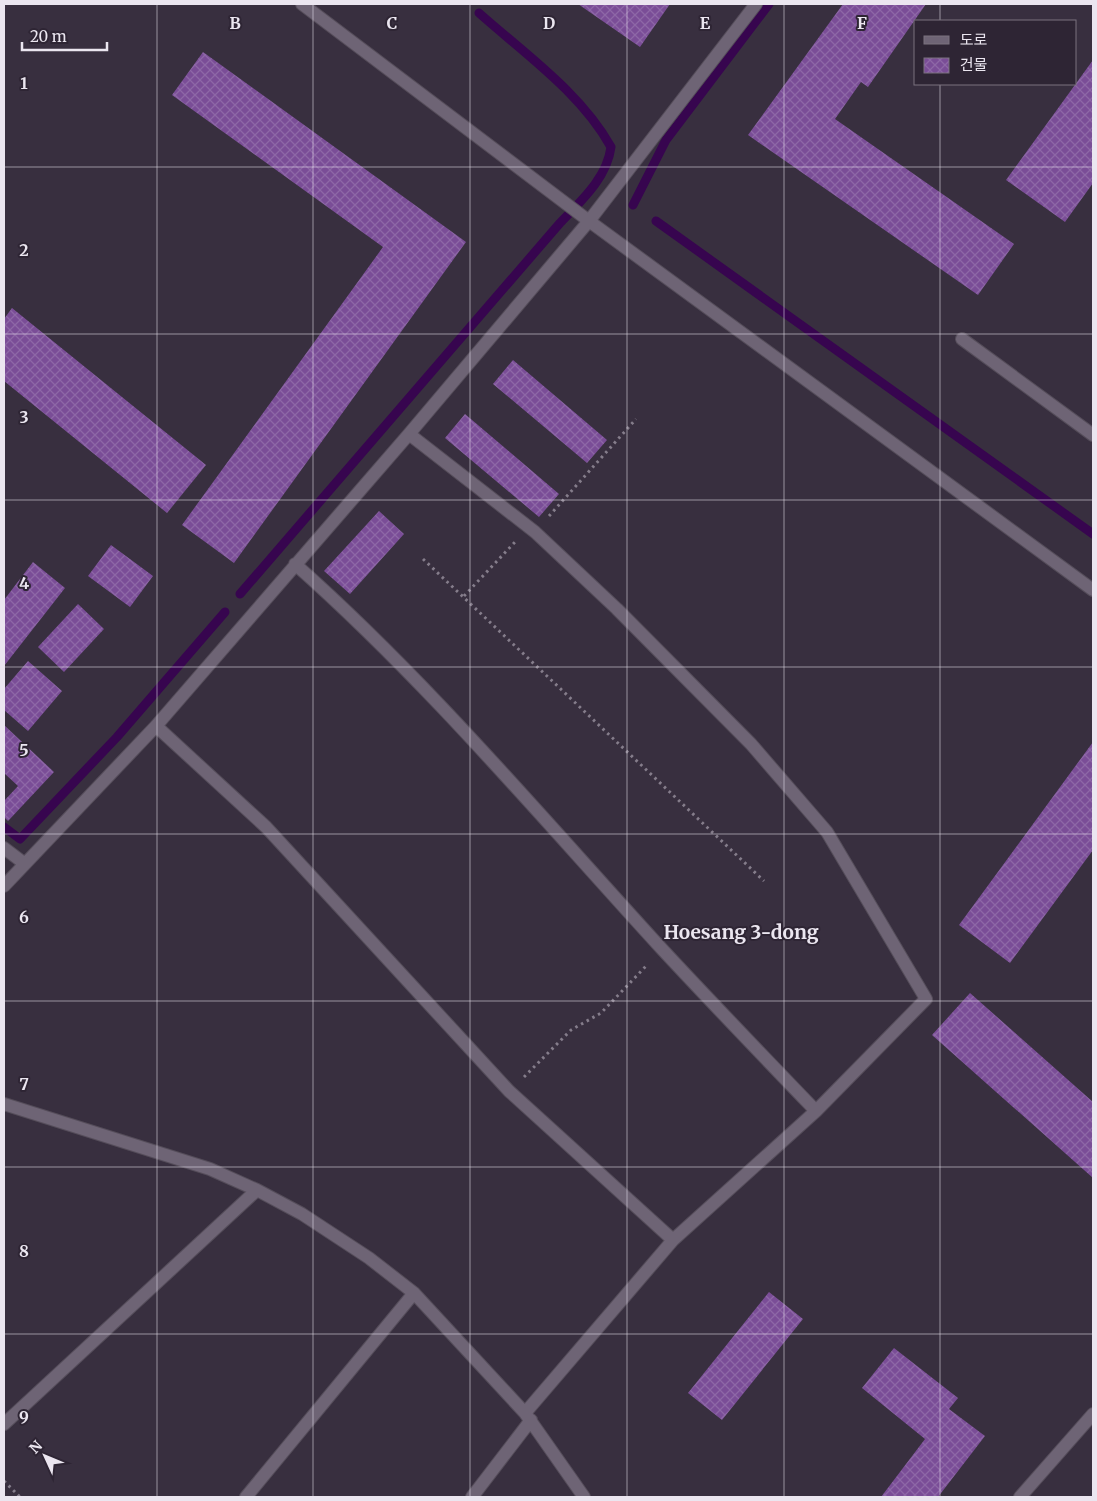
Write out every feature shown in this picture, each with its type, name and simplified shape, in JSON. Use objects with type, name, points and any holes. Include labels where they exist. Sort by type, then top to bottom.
[{"type":"street","points":[[302,4],[589,221],[1093,590]]},
{"type":"street","points":[[4,886],[156,726],[408,434],[589,221],[756,4]]},
{"type":"street","points":[[962,340],[1093,435]]},
{"type":"street","points":[[408,434],[532,530],[617,609],[751,744],[827,832],[926,999],[816,1111],[673,1240],[528,1417],[472,1497]]},
{"type":"street","points":[[295,564],[392,654],[493,761],[662,949],[816,1111]]},
{"type":"street","points":[[156,726],[266,827],[509,1091],[673,1240]]},
{"type":"street","points":[[4,848],[25,864]]},
{"type":"street","points":[[4,1104],[210,1169],[257,1190],[302,1214],[368,1258],[414,1293],[528,1417],[584,1497]]},
{"type":"street","points":[[4,1424],[257,1190]]},
{"type":"street","points":[[246,1497],[414,1293]]},
{"type":"street","points":[[1020,1497],[1093,1414]]},
{"type":"path","points":[[464,596],[532,530],[636,419]]},
{"type":"path","points":[[423,559],[764,881]]},
{"type":"path","points":[[509,1091],[571,1030],[601,1013],[662,949]]},
{"type":"path","points":[[4,1481],[20,1497]]},
{"type":"building","points":[[578,4],[670,4],[640,47]]},
{"type":"building","points":[[843,4],[926,4],[868,87],[861,82],[835,119],[1014,244],[978,295],[748,135]]},
{"type":"building","points":[[203,52],[466,242],[234,563],[182,525],[383,247],[172,95]]},
{"type":"building","points":[[1093,60],[1093,183],[1065,222],[1006,180],[1075,85],[1077,85],[1077,82]]},
{"type":"building","points":[[12,308],[206,465],[167,513],[4,381],[4,319]]},
{"type":"building","points":[[513,360],[607,440],[587,463],[493,384]]},
{"type":"building","points":[[465,414],[559,494],[539,517],[445,438]]},
{"type":"building","points":[[379,511],[404,534],[350,594],[324,571]]},
{"type":"building","points":[[111,545],[153,576],[130,607],[88,576]]},
{"type":"building","points":[[33,562],[65,588],[4,666],[4,600]]},
{"type":"building","points":[[78,604],[104,629],[64,672],[38,647]]},
{"type":"building","points":[[28,661],[62,691],[28,731],[4,710],[4,689]]},
{"type":"building","points":[[4,725],[54,772],[8,821],[4,817],[4,801],[18,786],[4,773]]},
{"type":"building","points":[[1093,742],[1093,850],[1010,963],[959,925]]},
{"type":"building","points":[[970,993],[1093,1102],[1093,1178],[932,1035]]},
{"type":"building","points":[[769,1292],[803,1319],[722,1420],[688,1393]]},
{"type":"building","points":[[894,1348],[958,1398],[949,1409],[985,1436],[938,1497],[881,1497],[925,1439],[862,1388]]},
{"type":"waterway","points":[[633,205],[666,140],[769,4]]},
{"type":"waterway","points":[[240,594],[592,188],[599,179],[609,158],[611,147],[599,127],[584,109],[551,75],[479,13]]},
{"type":"waterway","points":[[656,221],[1093,534]]},
{"type":"waterway","points":[[4,827],[20,839],[117,737],[225,612]]},
{"type":"district","name":"Hoesang 3-dong","points":[[741,932]]}]
